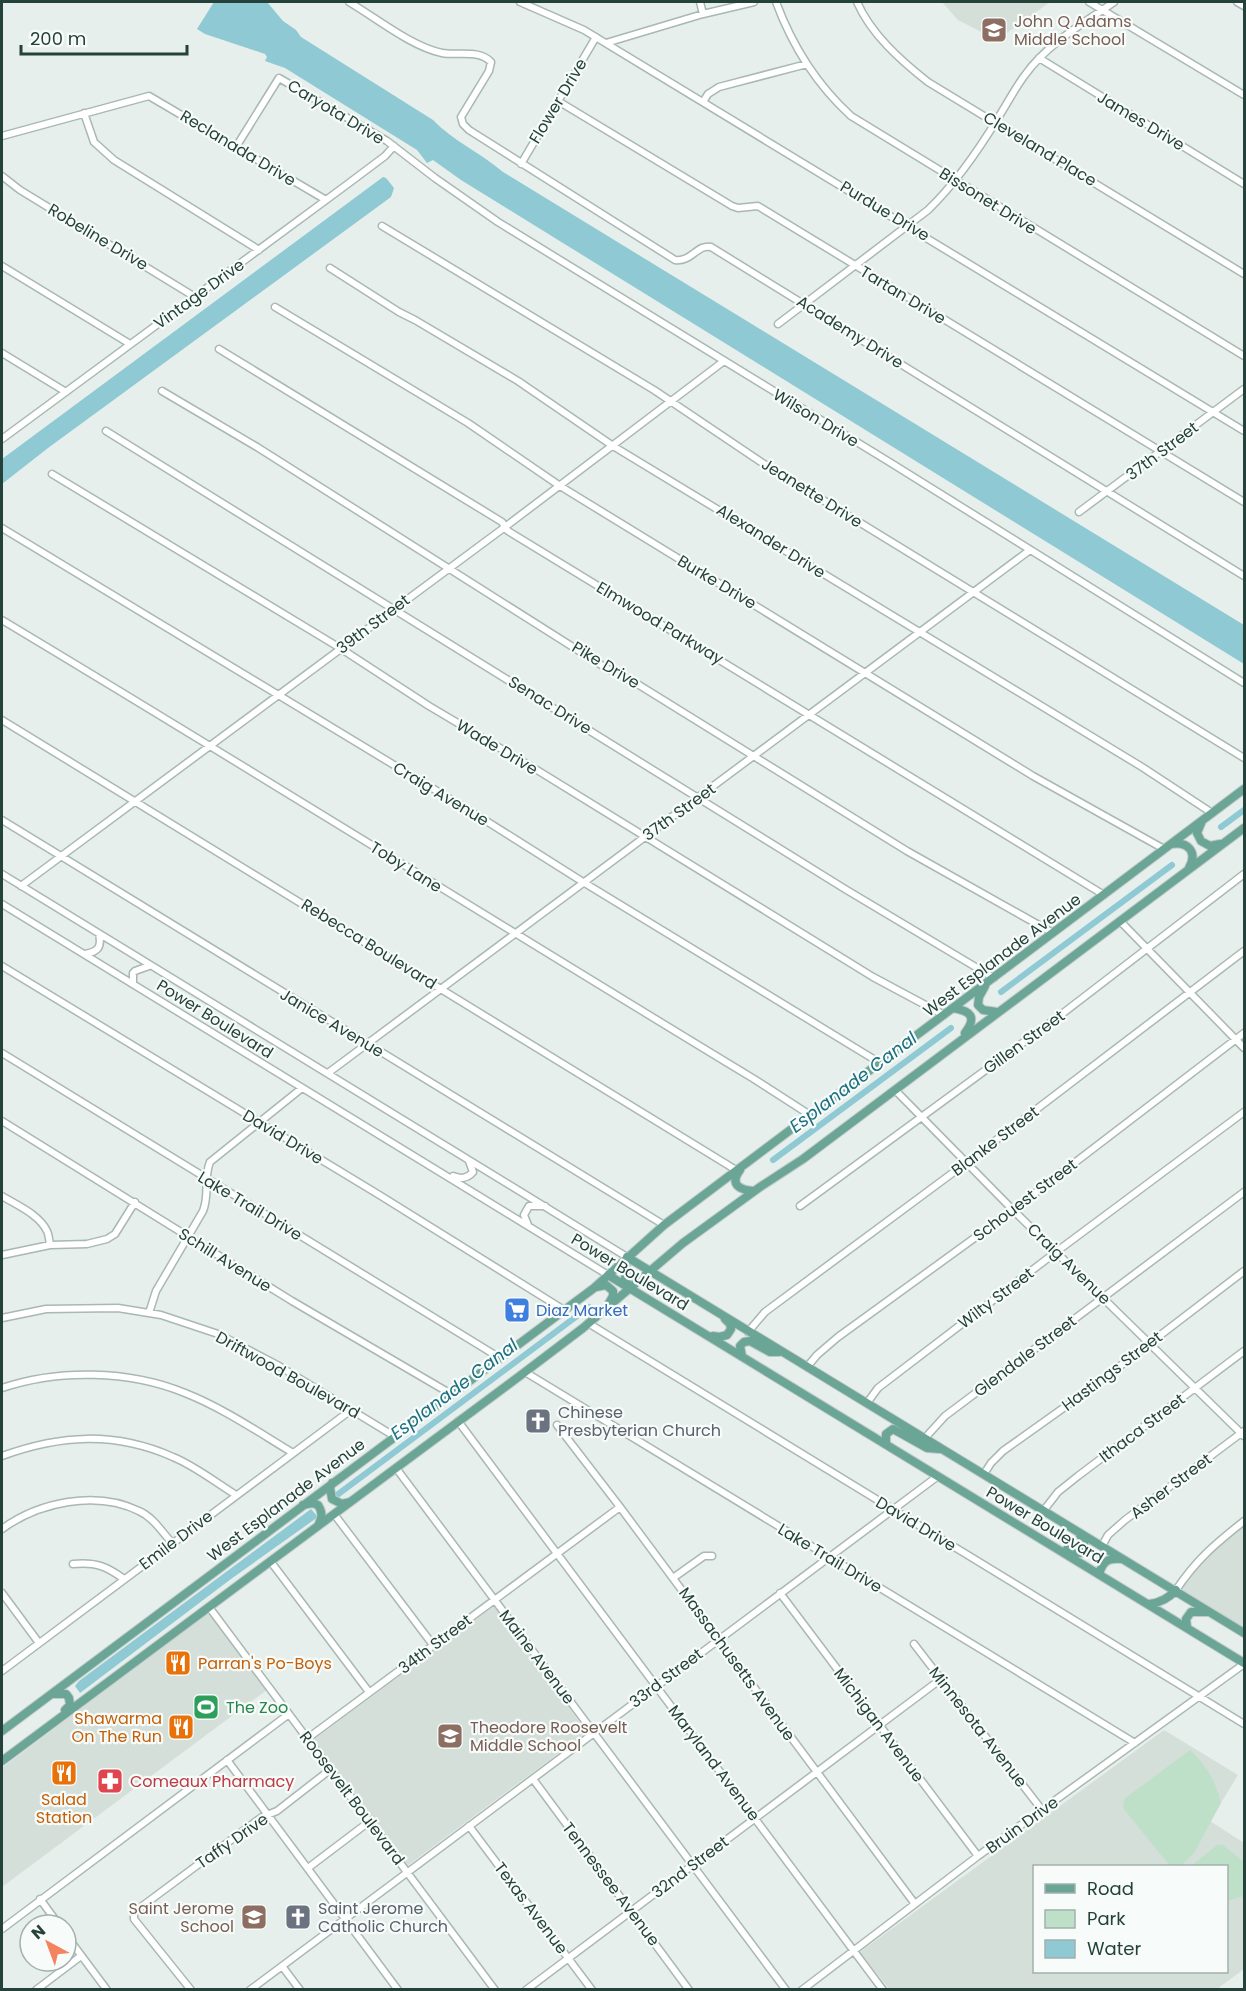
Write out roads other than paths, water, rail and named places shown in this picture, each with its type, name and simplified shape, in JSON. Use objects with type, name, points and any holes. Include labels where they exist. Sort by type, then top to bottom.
[{"type":"main road","name":"West Esplanade Avenue","points":[[2,1731],[301,1505],[594,1288],[664,1225],[1245,789]]},
{"type":"main road","points":[[1203,820],[1197,833],[1201,841],[1210,846],[1225,843]]},
{"type":"main road","points":[[2,1761],[525,1372],[588,1323],[683,1243],[754,1191],[803,1159],[1245,828]]},
{"type":"main road","points":[[1167,846],[1184,843],[1191,848],[1192,862],[1186,871]]},
{"type":"main road","points":[[991,980],[979,997],[978,1005],[983,1010],[997,1012]]},
{"type":"main road","points":[[953,1008],[962,1009],[971,1017],[971,1025],[959,1042]]},
{"type":"main road","points":[[747,1162],[736,1176],[736,1183],[744,1190],[754,1191]]},
{"type":"main road","points":[[627,1257],[625,1279],[630,1288]]},
{"type":"main road","name":"Power Boulevard","points":[[627,1257],[1245,1633]]},
{"type":"main road","name":"Power Boulevard","points":[[608,1275],[1245,1664]]},
{"type":"main road","points":[[594,1288],[606,1285],[613,1292],[605,1309]]},
{"type":"main road","points":[[708,1335],[719,1337],[727,1335],[730,1324],[724,1317]]},
{"type":"main road","points":[[742,1356],[740,1346],[747,1341],[770,1352],[780,1352]]},
{"type":"main road","points":[[886,1444],[886,1434],[893,1429],[927,1448],[942,1449]]},
{"type":"main road","points":[[333,1482],[330,1488],[332,1499],[342,1504],[351,1502]]},
{"type":"main road","points":[[301,1505],[312,1503],[318,1505],[322,1511],[322,1517],[318,1527]]},
{"type":"main road","points":[[1057,1548],[1065,1548],[1075,1554],[1081,1553],[1084,1541],[1076,1530]]},
{"type":"main road","points":[[1099,1574],[1101,1565],[1106,1560],[1113,1558],[1126,1560]]},
{"type":"main road","points":[[1149,1604],[1158,1603],[1171,1596],[1176,1590]]},
{"type":"main road","points":[[1187,1627],[1186,1619],[1191,1612],[1211,1612]]},
{"type":"main road","points":[[48,1726],[71,1702],[66,1694],[51,1694]]},
{"type":"main road","points":[[2,1736],[14,1726],[15,1720]]},
{"type":"street","name":"Academy Drive","points":[[349,2],[424,48],[443,54],[480,55],[487,58],[491,62],[489,71],[461,117],[469,130],[521,164],[675,260],[688,259],[702,247],[711,247],[1245,576]]},
{"type":"street","name":"Purdue Drive","points":[[520,2],[530,4],[596,37],[1245,431]]},
{"type":"street","points":[[700,2],[704,14]]},
{"type":"street","points":[[606,43],[754,2]]},
{"type":"street","name":"Bissonet Drive","points":[[776,2],[785,26],[807,64],[827,91],[851,116],[1245,356]]},
{"type":"street","name":"Cleveland Place","points":[[856,2],[864,16],[904,63],[928,82],[1245,274]]},
{"type":"street","points":[[1089,2],[1245,95]]},
{"type":"street","points":[[778,324],[928,210],[957,180],[1024,75],[1039,58],[1114,2]]},
{"type":"street","points":[[1237,2],[1245,6]]},
{"type":"street","name":"Flower Drive","points":[[521,164],[596,37]]},
{"type":"street","name":"James Drive","points":[[1039,58],[1245,184]]},
{"type":"street","points":[[703,102],[708,94],[719,87],[807,64]]},
{"type":"street","name":"Caryota Drive","points":[[236,147],[279,78],[394,146]]},
{"type":"street","name":"Reclanada Drive","points":[[84,112],[150,96],[326,200]]},
{"type":"street","name":"Tartan Drive","points":[[558,101],[732,206],[738,208],[758,206],[1245,502]]},
{"type":"street","points":[[2,136],[84,112],[94,142],[114,160],[259,250]]},
{"type":"street","name":"Vintage Drive","points":[[2,439],[385,156],[394,146]]},
{"type":"street","name":"Wilson Drive","points":[[394,146],[498,222],[1245,683]]},
{"type":"street","name":"Robeline Drive","points":[[2,176],[20,190],[195,297]]},
{"type":"street","name":"Jeanette Drive","points":[[382,226],[671,401],[761,462],[1245,758]]},
{"type":"street","points":[[2,266],[130,344]]},
{"type":"street","name":"Alexander Drive","points":[[330,268],[399,312],[518,381],[613,446],[1142,767],[1212,813]]},
{"type":"street","name":"Burke Drive","points":[[274,307],[468,423],[560,486],[1033,776],[1167,846]]},
{"type":"street","name":"Elmwood Parkway","points":[[219,349],[502,522],[508,531],[1104,895]]},
{"type":"street","points":[[2,352],[66,392]]},
{"type":"street","name":"39th Street","points":[[21,886],[724,362]]},
{"type":"street","name":"37th Street","points":[[1079,512],[1245,389]]},
{"type":"street","name":"Pike Drive","points":[[162,391],[257,447],[606,668],[639,685],[907,851],[1053,933]]},
{"type":"street","name":"Senac Drive","points":[[106,431],[991,980]]},
{"type":"street","name":"Wade Drive","points":[[52,474],[340,648],[429,706],[873,977],[944,1015]]},
{"type":"street","name":"Craig Avenue","points":[[2,528],[480,817],[880,1063]]},
{"type":"street","name":"37th Street","points":[[328,1073],[1030,550]]},
{"type":"street","name":"Toby Lane","points":[[2,620],[211,745],[810,1115]]},
{"type":"street","name":"Rebecca Boulevard","points":[[2,720],[736,1170]]},
{"type":"street","name":"Janice Avenue","points":[[2,820],[664,1225]]},
{"type":"street","name":"Power Boulevard","points":[[2,874],[627,1257]]},
{"type":"street","name":"Gillen Street","points":[[800,1206],[1058,1017],[1245,874]]},
{"type":"street","name":"Power Boulevard","points":[[2,904],[608,1275]]},
{"type":"street","points":[[1120,921],[1245,1048]]},
{"type":"street","points":[[84,954],[93,953],[99,949],[101,942],[99,934]]},
{"type":"street","name":"Blanke Street","points":[[748,1332],[765,1312],[1245,951]]},
{"type":"street","name":"David Drive","points":[[2,966],[564,1310]]},
{"type":"street","points":[[133,984],[132,976],[135,970],[149,966]]},
{"type":"street","name":"Schouest Street","points":[[807,1367],[838,1337],[1013,1210],[1245,1033]]},
{"type":"street","name":"Lake Trail Drive","points":[[2,1053],[500,1358]]},
{"type":"street","points":[[149,1313],[156,1291],[203,1211],[207,1200],[206,1170],[213,1158],[302,1088]]},
{"type":"street","name":"Craig Avenue","points":[[895,1090],[1013,1210],[1244,1433]]},
{"type":"street","name":"Wilty Street","points":[[867,1403],[878,1388],[1245,1112]]},
{"type":"street","name":"Schill Avenue","points":[[2,1121],[292,1301],[451,1394]]},
{"type":"street","points":[[441,1172],[466,1178],[473,1172],[468,1159]]},
{"type":"street","name":"Glendale Street","points":[[925,1438],[945,1416],[1245,1192]]},
{"type":"street","points":[[2,1196],[40,1222],[47,1231],[50,1245]]},
{"type":"street","points":[[2,1255],[50,1245],[87,1244],[107,1239],[115,1234],[135,1202]]},
{"type":"street","points":[[528,1226],[524,1215],[529,1206],[546,1206]]},
{"type":"street","name":"Hastings Street","points":[[984,1474],[1003,1451],[1245,1271]]},
{"type":"street","name":"Driftwood Boulevard","points":[[2,1318],[46,1309],[118,1308],[161,1315],[218,1334],[279,1366],[394,1436]]},
{"type":"street","name":"David Drive","points":[[588,1323],[1245,1724]]},
{"type":"street","name":"Ithaca Street","points":[[1044,1510],[1058,1492],[1071,1481],[1245,1352]]},
{"type":"street","name":"Lake Trail Drive","points":[[525,1372],[1135,1743]]},
{"type":"street","points":[[2,1388],[17,1383],[88,1373],[143,1380],[185,1392],[240,1420],[293,1453]]},
{"type":"street","name":"Emile Drive","points":[[2,1671],[351,1410]]},
{"type":"street","name":"Maryland Avenue","points":[[458,1421],[883,1989]]},
{"type":"street","name":"Massachusetts Avenue","points":[[557,1425],[915,1904]]},
{"type":"street","name":"Asher Street","points":[[1102,1546],[1108,1535],[1125,1520],[1244,1433]]},
{"type":"street","points":[[2,1456],[34,1444],[68,1439],[94,1438],[124,1441],[146,1446],[175,1458],[236,1495]]},
{"type":"street","name":"Maine Avenue","points":[[396,1468],[786,1989]]},
{"type":"street","name":"33rd Street","points":[[250,1989],[938,1476]]},
{"type":"street","points":[[2,1529],[31,1512],[56,1504],[84,1501],[111,1502],[139,1511],[150,1518],[172,1543]]},
{"type":"street","name":"34th Street","points":[[308,1738],[620,1507]]},
{"type":"street","points":[[334,1514],[432,1645]]},
{"type":"street","points":[[1176,1590],[1190,1569],[1210,1547],[1245,1521]]},
{"type":"street","points":[[673,1578],[704,1556],[712,1556]]},
{"type":"street","points":[[271,1562],[369,1692]]},
{"type":"street","points":[[73,1564],[84,1563],[106,1567],[124,1579]]},
{"type":"street","points":[[2,1593],[39,1643]]},
{"type":"street","name":"Michigan Avenue","points":[[780,1593],[978,1856]]},
{"type":"street","name":"Roosevelt Boulevard","points":[[209,1607],[495,1989]]},
{"type":"street","name":"Minnesota Avenue","points":[[915,1644],[1042,1810]]},
{"type":"street","name":"Bruin Drive","points":[[802,1989],[978,1856],[1245,1664]]},
{"type":"street","name":"32nd Street","points":[[526,1989],[941,1679]]},
{"type":"street","points":[[2,1929],[289,1714]]},
{"type":"street","points":[[227,1760],[398,1989]]},
{"type":"street","name":"Taffy Drive","points":[[191,1989],[134,1918],[134,1914],[268,1814],[277,1811],[331,1769]]},
{"type":"street","name":"Tennessee Avenue","points":[[533,1779],[689,1989]]},
{"type":"street","points":[[308,1868],[370,1821]]},
{"type":"street","name":"Texas Avenue","points":[[469,1826],[592,1989]]},
{"type":"street","points":[[40,1899],[50,1913]]},
{"type":"street","points":[[78,1952],[107,1989]]},
{"type":"street","points":[[36,1989],[81,1956]]},
{"type":"street","points":[[282,1965],[300,1989]]},
{"type":"water","points":[[214,2],[267,2],[301,37],[433,120],[503,172],[1244,625],[1244,664],[461,180],[433,160],[427,163],[417,150],[285,68],[265,61],[267,57],[265,54],[205,34],[197,29]]},
{"type":"water","points":[[383,177],[394,188],[391,197],[2,484],[2,459]]},
{"type":"water","points":[[311,1509],[318,1517],[231,1579],[80,1693],[75,1686],[79,1681]]},
{"type":"waterway","name":"Esplanade Canal","points":[[1221,827],[1244,810]]},
{"type":"waterway","name":"Esplanade Canal","points":[[1001,992],[1172,865]]},
{"type":"waterway","name":"Esplanade Canal","points":[[773,1160],[951,1028]]},
{"type":"waterway","name":"Esplanade Canal","points":[[337,1495],[589,1307]]},
{"type":"place","name":"John Q Adams Middle School","points":[[994,30]]},
{"type":"place","name":"Diaz Market","points":[[517,1310]]},
{"type":"place","name":"Chinese Presbyterian Church","points":[[538,1421]]},
{"type":"place","name":"Parran's Po-Boys","points":[[178,1663]]},
{"type":"place","name":"The Zoo","points":[[206,1707]]},
{"type":"place","name":"Shawarma On The Run","points":[[181,1727]]},
{"type":"place","name":"Theodore Roosevelt Middle School","points":[[450,1736]]},
{"type":"place","name":"Salad Station","points":[[64,1773]]},
{"type":"place","name":"Comeaux Pharmacy","points":[[110,1781]]},
{"type":"place","name":"Saint Jerome School","points":[[254,1917]]},
{"type":"place","name":"Saint Jerome Catholic Church","points":[[298,1917]]}]
